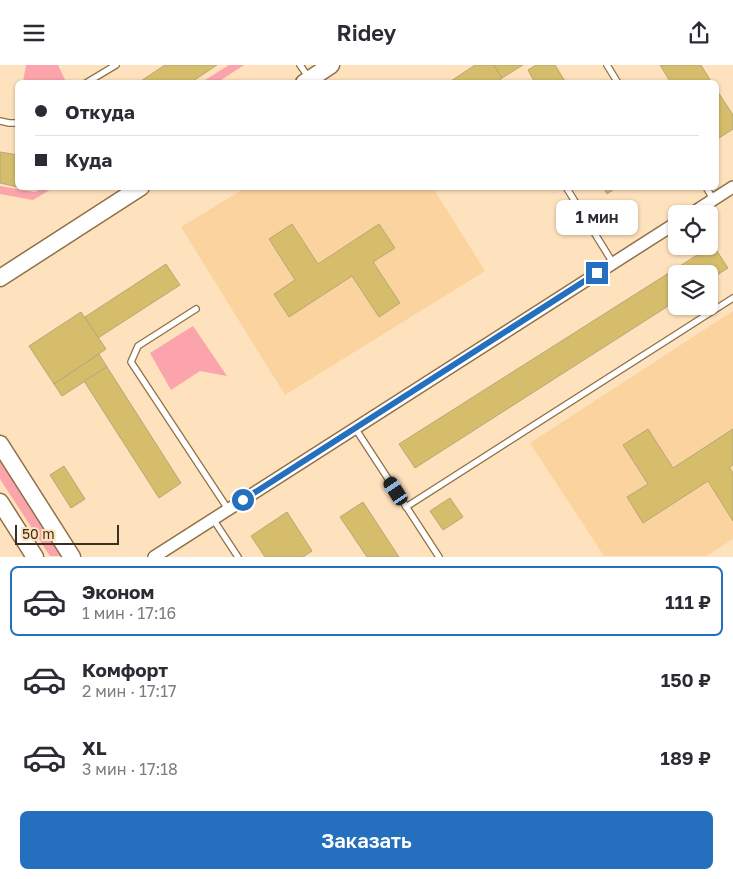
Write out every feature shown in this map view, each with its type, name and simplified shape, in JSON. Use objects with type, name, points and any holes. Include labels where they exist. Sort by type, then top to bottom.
[{"type":"main road","points":[[308,80],[331,65]]},
{"type":"main road","points":[[0,278],[136,190]]},
{"type":"main road","points":[[0,444],[72,557]]},
{"type":"main road","points":[[0,502],[35,557]]},
{"type":"street","points":[[704,205],[733,187]]},
{"type":"street","points":[[154,557],[668,228]]},
{"type":"lane","points":[[91,80],[116,65]]},
{"type":"lane","points":[[300,65],[307,80]]},
{"type":"lane","points":[[607,65],[616,80]]},
{"type":"lane","points":[[0,121],[15,123]]},
{"type":"lane","points":[[568,190],[614,263]]},
{"type":"lane","points":[[708,190],[713,199]]},
{"type":"lane","points":[[406,507],[733,298]]},
{"type":"lane","points":[[196,309],[138,346],[131,362],[228,509]]},
{"type":"lane","points":[[355,428],[438,557]]},
{"type":"lane","points":[[213,519],[238,557]]},
{"type":"shaded area","points":[[26,65],[58,65],[65,80],[23,80]]},
{"type":"shaded area","points":[[229,65],[244,65],[221,80],[205,80]]},
{"type":"shaded area","points":[[0,186],[35,192],[38,190],[50,190],[33,200],[0,194]]},
{"type":"shaded area","points":[[242,190],[434,190],[485,271],[285,395],[181,227]]},
{"type":"shaded area","points":[[733,311],[733,539],[706,556],[604,556],[530,443]]},
{"type":"shaded area","points":[[193,326],[227,376],[200,371],[171,390],[150,353]]},
{"type":"shaded area","points":[[0,453],[66,556],[50,556],[0,479]]},
{"type":"building","points":[[165,65],[217,65],[194,80],[142,80]]},
{"type":"building","points":[[475,65],[494,65],[502,78],[500,80],[452,80]]},
{"type":"building","points":[[494,65],[523,65],[502,78]]},
{"type":"building","points":[[536,65],[555,65],[564,80],[533,80],[528,70]]},
{"type":"building","points":[[660,65],[701,65],[710,80],[669,80]]},
{"type":"building","points":[[719,94],[733,115],[733,129],[719,138]]},
{"type":"building","points":[[0,152],[15,154],[15,186],[0,183]]},
{"type":"building","points":[[605,190],[613,190],[607,194]]},
{"type":"building","points":[[292,224],[318,264],[379,224],[395,248],[373,262],[400,303],[379,317],[352,276],[289,317],[274,294],[295,280],[269,239]]},
{"type":"building","points":[[718,253],[728,268],[718,274],[718,265],[681,265],[697,255],[718,255]]},
{"type":"building","points":[[166,264],[180,285],[98,338],[85,317]]},
{"type":"building","points":[[668,274],[668,306],[415,468],[399,444]]},
{"type":"building","points":[[81,312],[106,349],[54,384],[29,346]]},
{"type":"building","points":[[99,354],[107,367],[62,396],[54,384]]},
{"type":"building","points":[[107,367],[181,483],[159,498],[84,381]]},
{"type":"building","points":[[648,429],[673,468],[733,429],[733,465],[729,467],[733,473],[733,521],[708,481],[643,523],[627,497],[648,484],[623,445]]},
{"type":"building","points":[[64,466],[85,499],[71,508],[50,475]]},
{"type":"building","points":[[450,498],[463,517],[443,530],[430,511]]},
{"type":"building","points":[[363,502],[399,557],[367,557],[340,517]]},
{"type":"building","points":[[287,512],[312,551],[303,557],[265,557],[251,536]]},
{"type":"route","points":[[243,500],[597,273]]}]
